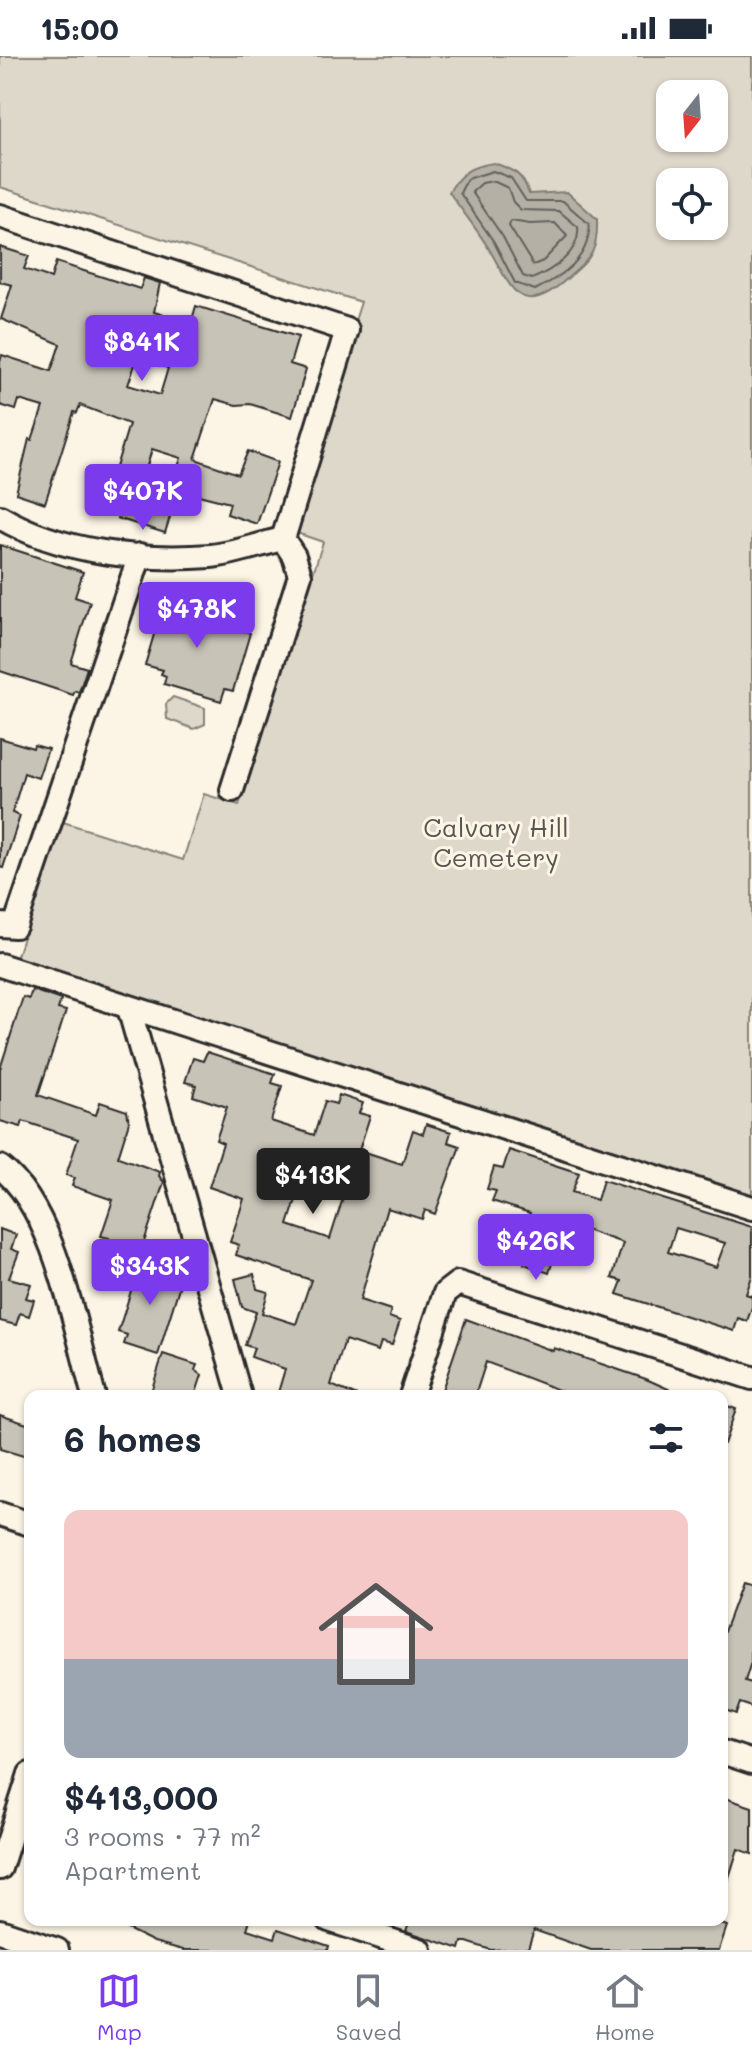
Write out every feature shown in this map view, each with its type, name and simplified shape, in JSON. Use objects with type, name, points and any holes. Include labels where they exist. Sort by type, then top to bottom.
[{"type":"street","points":[[0,216],[347,330],[283,539],[294,556],[300,575],[232,790]]},
{"type":"street","points":[[0,517],[56,541],[103,553],[213,556],[283,539]]},
{"type":"street","points":[[0,925],[15,926],[140,555]]},
{"type":"street","points":[[0,965],[752,1208]]},
{"type":"street","points":[[129,1008],[238,1390]]},
{"type":"street","points":[[0,1167],[26,1193],[46,1231],[92,1390]]},
{"type":"street","points":[[413,1390],[445,1293],[453,1285],[464,1282],[752,1378]]},
{"type":"street","points":[[0,1514],[24,1522]]},
{"type":"street","points":[[728,1754],[752,1762]]},
{"type":"street","points":[[0,1868],[24,1793]]},
{"type":"street","points":[[367,1926],[398,1931],[420,1950]]},
{"type":"street","points":[[0,1931],[57,1950]]},
{"type":"green space","name":"Calvary Hill Cemetery","points":[[0,56],[752,56],[752,1194],[16,959],[60,821],[183,860],[204,794],[239,805],[323,542],[288,530],[361,302],[0,187]]},
{"type":"green space","points":[[173,697],[205,708],[205,724],[194,729],[167,719],[166,704]]},
{"type":"water","points":[[494,163],[517,174],[529,194],[567,192],[597,219],[595,246],[588,258],[552,290],[539,297],[528,298],[512,287],[449,192],[467,171]]},
{"type":"building","points":[[0,247],[29,256],[24,269],[51,278],[56,262],[140,289],[144,278],[160,283],[154,312],[191,323],[196,306],[298,337],[290,364],[306,369],[292,417],[250,404],[236,405],[215,399],[195,459],[238,474],[248,451],[278,462],[257,524],[227,514],[230,503],[171,488],[181,458],[152,449],[139,493],[174,504],[165,533],[117,518],[125,491],[110,487],[129,424],[80,405],[77,413],[74,412],[45,503],[16,493],[29,439],[32,440],[43,407],[19,400],[16,410],[0,405],[2,355],[51,371],[60,344],[1,319],[12,285],[0,282]],"holes":[[[137,359],[168,368],[160,395],[128,385]]]},
{"type":"building","points":[[0,545],[83,572],[75,597],[90,602],[71,663],[87,668],[79,692],[75,691],[73,695],[0,671]]},
{"type":"building","points":[[179,598],[226,613],[222,625],[250,633],[233,691],[225,689],[221,701],[164,684],[166,676],[161,674],[163,670],[145,665],[163,604],[176,608]]},
{"type":"building","points":[[0,738],[48,749],[38,778],[24,773],[12,813],[20,816],[3,868],[0,867]]},
{"type":"building","points":[[32,990],[61,1000],[58,1009],[66,1011],[38,1095],[96,1115],[100,1102],[127,1111],[129,1122],[118,1157],[160,1172],[159,1176],[164,1182],[139,1257],[106,1247],[109,1238],[101,1236],[113,1200],[72,1186],[75,1178],[66,1175],[78,1139],[23,1121],[21,1127],[0,1121],[0,1069],[23,997],[29,999]]},
{"type":"building","points":[[207,1052],[275,1074],[272,1083],[282,1086],[271,1121],[314,1135],[325,1101],[336,1104],[339,1095],[363,1103],[359,1113],[370,1116],[359,1150],[402,1164],[413,1130],[423,1134],[426,1124],[451,1132],[448,1142],[460,1146],[435,1214],[425,1210],[422,1219],[387,1208],[360,1300],[391,1310],[389,1317],[400,1321],[392,1345],[381,1342],[378,1351],[345,1340],[331,1385],[343,1390],[279,1390],[285,1369],[251,1357],[254,1348],[245,1345],[256,1312],[242,1307],[235,1279],[254,1274],[257,1289],[268,1292],[262,1313],[296,1324],[311,1280],[236,1255],[239,1245],[230,1242],[244,1199],[209,1187],[223,1143],[216,1140],[227,1107],[193,1096],[196,1085],[185,1082],[193,1058],[203,1061]],"holes":[[[302,1181],[344,1195],[330,1239],[288,1225]]]},
{"type":"building","points":[[509,1150],[579,1173],[572,1192],[597,1200],[603,1180],[752,1227],[752,1276],[746,1294],[752,1296],[752,1307],[747,1321],[738,1318],[734,1331],[617,1294],[622,1281],[612,1278],[623,1243],[574,1226],[562,1263],[553,1260],[549,1273],[524,1264],[528,1252],[518,1248],[530,1213],[492,1201],[496,1191],[487,1189],[494,1167],[503,1169]],"holes":[[[676,1228],[725,1243],[716,1267],[668,1252]]]},
{"type":"building","points":[[0,1229],[16,1235],[11,1249],[19,1252],[9,1278],[31,1284],[26,1298],[34,1300],[29,1316],[20,1313],[16,1325],[0,1321]]},
{"type":"building","points":[[141,1259],[175,1269],[173,1278],[181,1281],[158,1355],[124,1344],[127,1335],[118,1332]]},
{"type":"building","points":[[466,1319],[671,1390],[558,1390],[486,1362],[477,1390],[442,1390]]},
{"type":"building","points":[[163,1354],[197,1365],[195,1370],[202,1375],[197,1390],[152,1390]]},
{"type":"building","points":[[728,1406],[736,1409],[728,1432]]},
{"type":"building","points":[[0,1415],[24,1423],[24,1456],[0,1449]]},
{"type":"building","points":[[742,1583],[752,1586],[751,1662],[745,1681],[752,1683],[752,1707],[740,1703],[736,1714],[728,1711],[728,1621]]},
{"type":"building","points":[[728,1799],[752,1807],[752,1854],[738,1849],[728,1881]]},
{"type":"building","points":[[121,1926],[248,1926],[247,1929],[275,1938],[278,1929],[329,1946],[328,1950],[183,1950],[154,1942]]},
{"type":"building","points":[[408,1926],[727,1926],[719,1950],[591,1950],[534,1930],[528,1948],[491,1950],[462,1942],[460,1949],[406,1931]]}]
